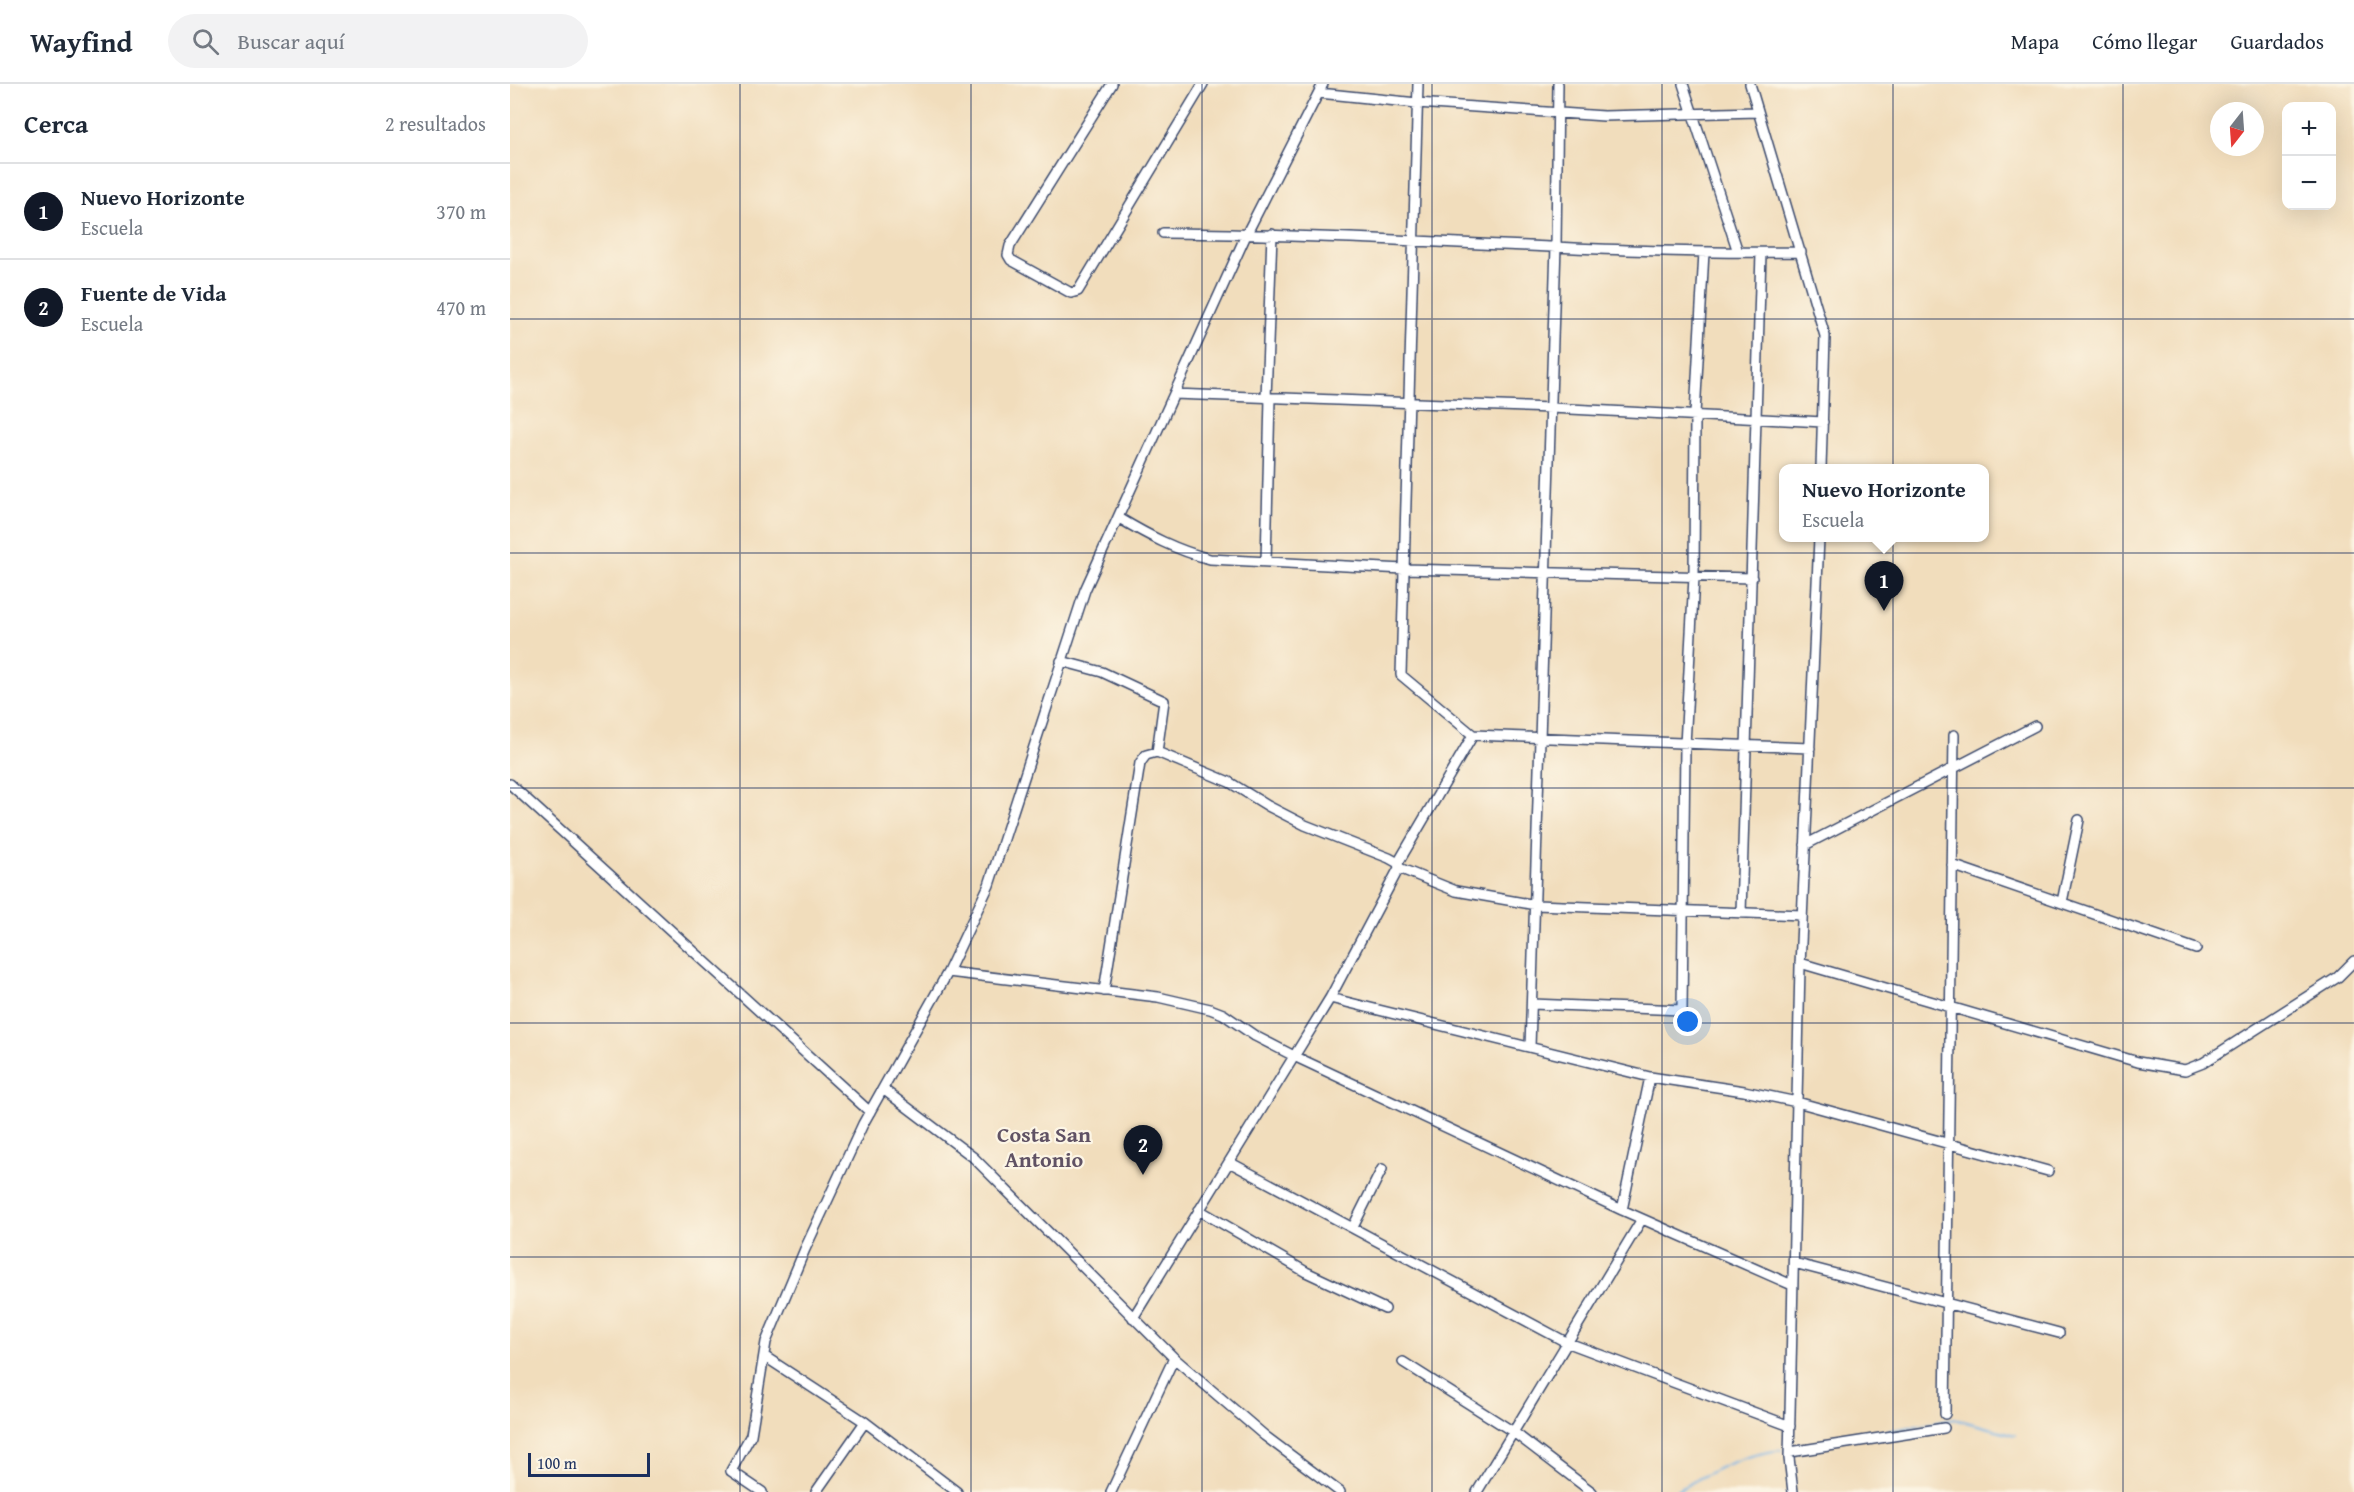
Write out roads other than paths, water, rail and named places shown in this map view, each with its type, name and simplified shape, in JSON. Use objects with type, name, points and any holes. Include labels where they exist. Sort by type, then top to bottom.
[{"type":"street","points":[[1112,84],[1010,246],[1008,255],[1011,260],[1071,293],[1078,291],[1203,84]]},
{"type":"street","points":[[1418,84],[1401,675],[1473,735],[1685,745],[1810,748]]},
{"type":"street","points":[[1530,1047],[1556,246],[1558,84]]},
{"type":"street","points":[[1683,84],[1738,252]]},
{"type":"street","points":[[1750,84],[1825,336],[1821,464]]},
{"type":"street","points":[[762,1492],[731,1471],[751,1435],[762,1379],[766,1342],[805,1250],[870,1112],[948,972],[989,885],[1085,590],[1247,234],[1321,88],[1417,103],[1604,116],[1758,112]]},
{"type":"street","points":[[1163,233],[1272,234],[1704,252],[1801,252]]},
{"type":"street","points":[[1266,562],[1272,234]]},
{"type":"street","points":[[1532,1004],[1682,1010],[1685,745],[1694,577],[1695,414],[1704,252]]},
{"type":"street","points":[[1741,913],[1761,253]]},
{"type":"street","points":[[1174,394],[1695,414],[1823,422]]},
{"type":"street","points":[[1119,518],[1153,539],[1182,552],[1210,559],[1546,573],[1752,578]]},
{"type":"street","points":[[1793,1492],[1790,1426],[1800,963],[1819,542]]},
{"type":"street","points":[[1061,661],[1102,672],[1164,701],[1157,752]]},
{"type":"street","points":[[1805,845],[1954,770],[2035,726]]},
{"type":"street","points":[[1133,1318],[1330,998],[1398,866],[1473,735]]},
{"type":"street","points":[[1945,1414],[1954,735]]},
{"type":"street","points":[[1104,991],[1140,763],[1146,755],[1157,752],[1229,782],[1305,825],[1456,891],[1536,905],[1802,915]]},
{"type":"street","points":[[510,784],[870,1112]]},
{"type":"street","points":[[2061,902],[2079,820]]},
{"type":"street","points":[[1952,866],[2196,949]]},
{"type":"street","points":[[1800,963],[1951,1005],[2138,1062],[2185,1070],[2203,1063],[2315,992],[2337,977],[2354,960]]},
{"type":"street","points":[[948,972],[1158,998],[1210,1009],[1223,1014],[1255,1036],[1294,1056],[1622,1210],[1792,1285]]},
{"type":"street","points":[[1330,998],[1650,1077],[1744,1091],[1797,1102],[2048,1171]]},
{"type":"street","points":[[1622,1210],[1650,1077]]},
{"type":"street","points":[[883,1089],[973,1157],[1174,1358],[1265,1436],[1340,1492]]},
{"type":"street","points":[[1229,1162],[1566,1342],[1790,1426]]},
{"type":"street","points":[[1353,1227],[1383,1169]]},
{"type":"street","points":[[1199,1210],[1306,1272],[1386,1309]]},
{"type":"street","points":[[1477,1492],[1642,1219]]},
{"type":"street","points":[[1794,1263],[2059,1333]]},
{"type":"street","points":[[764,1356],[865,1422],[957,1492]]},
{"type":"street","points":[[1111,1492],[1174,1358]]},
{"type":"street","points":[[1403,1362],[1512,1431],[1592,1492]]},
{"type":"street","points":[[816,1492],[865,1422]]},
{"type":"street","points":[[1790,1452],[1944,1428]]},
{"type":"waterway","points":[[1821,1443],[1955,1419],[2015,1435]]},
{"type":"waterway","points":[[1675,1492],[1739,1460],[1782,1450]]},
{"type":"place","name":"Nuevo Horizonte","points":[[1884,611]]},
{"type":"place","name":"Fuente de Vida","points":[[1143,1175]]},
{"type":"district","name":"Costa San Antonio","points":[[1044,1146]]}]
